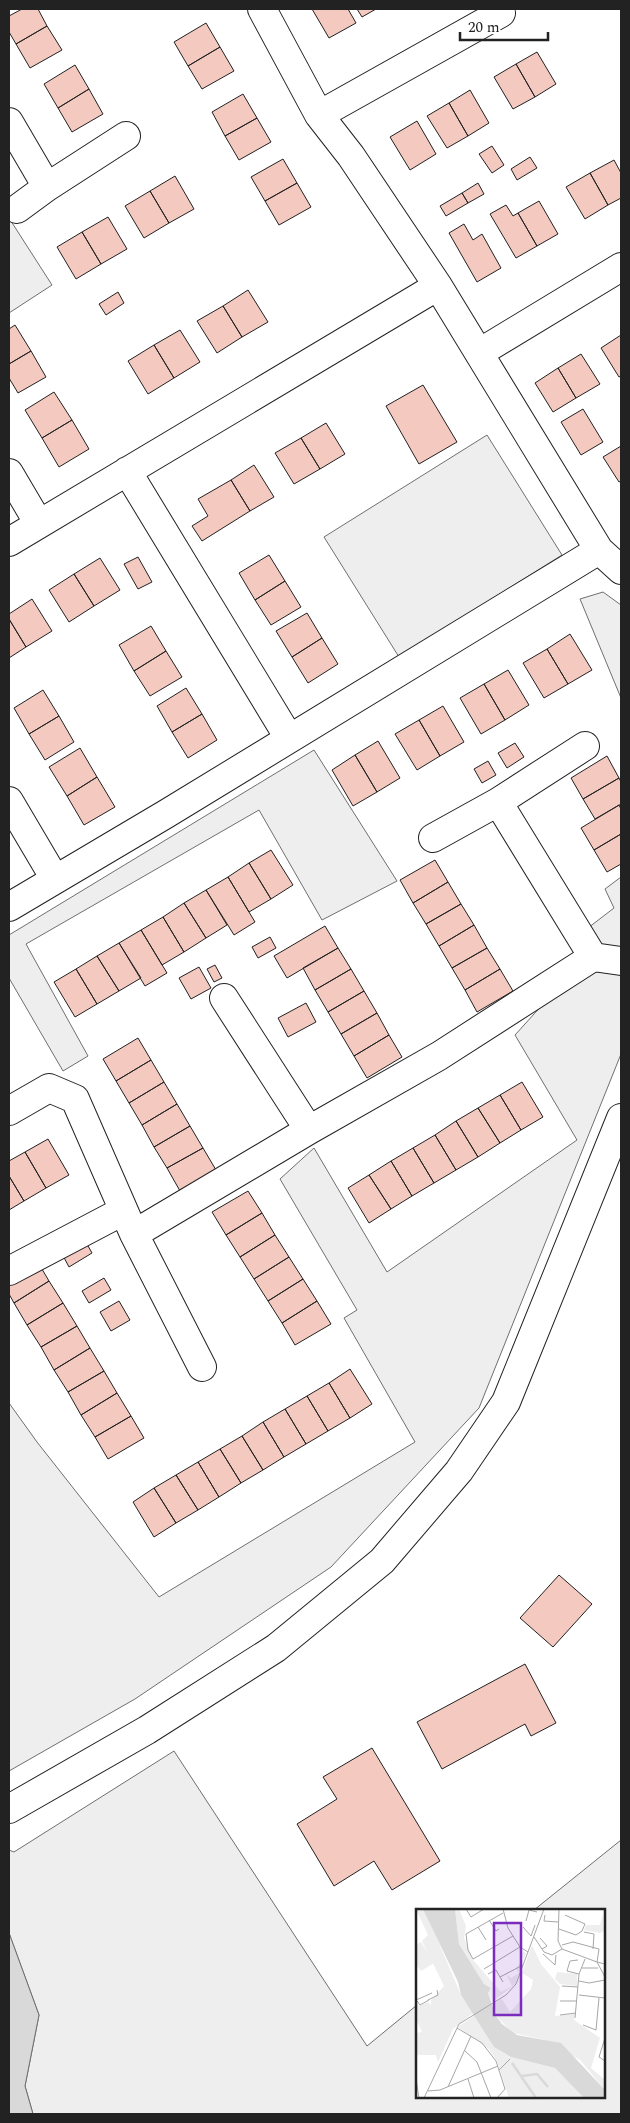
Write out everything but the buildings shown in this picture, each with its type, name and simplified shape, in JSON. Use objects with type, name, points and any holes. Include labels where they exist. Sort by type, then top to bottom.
[{"type":"street","points":[[262,9],[319,115],[351,156],[438,286],[599,550],[621,570]]},
{"type":"street","points":[[319,115],[501,13]]},
{"type":"street","points":[[9,122],[47,187]]},
{"type":"street","points":[[17,209],[47,187],[126,136]]},
{"type":"street","points":[[479,353],[621,267]]},
{"type":"street","points":[[9,542],[438,286]]},
{"type":"street","points":[[126,471],[289,738]]},
{"type":"street","points":[[9,473],[39,524]]},
{"type":"street","points":[[9,907],[599,550]]},
{"type":"street","points":[[433,838],[498,802],[585,746]]},
{"type":"street","points":[[9,801],[55,879]]},
{"type":"street","points":[[498,802],[593,957]]},
{"type":"street","points":[[9,1271],[128,1222],[310,1130],[439,1056],[593,957],[621,961]]},
{"type":"street","points":[[224,998],[310,1130]]},
{"type":"street","points":[[9,1111],[49,1088],[75,1099],[128,1222],[202,1367]]},
{"type":"street","points":[[9,1809],[147,1730],[276,1648],[382,1561],[459,1471],[506,1402],[621,1118]]},
{"type":"shaded area","points":[[9,218],[52,285],[9,313]]},
{"type":"shaded area","points":[[487,435],[562,555],[399,657],[324,537]]},
{"type":"shaded area","points":[[603,592],[621,605],[621,698],[580,599]]},
{"type":"shaded area","points":[[314,750],[397,881],[322,920],[259,810],[26,944],[88,1056],[63,1071],[9,978],[9,935]]},
{"type":"shaded area","points":[[621,877],[621,1054],[479,1408],[331,1567],[135,1699],[9,1771],[9,1403],[37,1442],[159,1597],[415,1442],[344,1318],[357,1310],[280,1179],[314,1148],[387,1272],[577,1140],[515,1035],[592,950],[584,931],[614,908],[605,889]]},
{"type":"shaded area","points":[[174,1751],[367,2046],[416,2006],[416,2098],[605,2098],[605,1909],[535,1909],[621,1840],[621,2114],[33,2114],[25,2086],[39,2015],[9,1933],[9,1850],[14,1852]]},
{"type":"shaded area","points":[[9,1933],[39,2015],[25,2086],[33,2114],[9,2114]]}]
